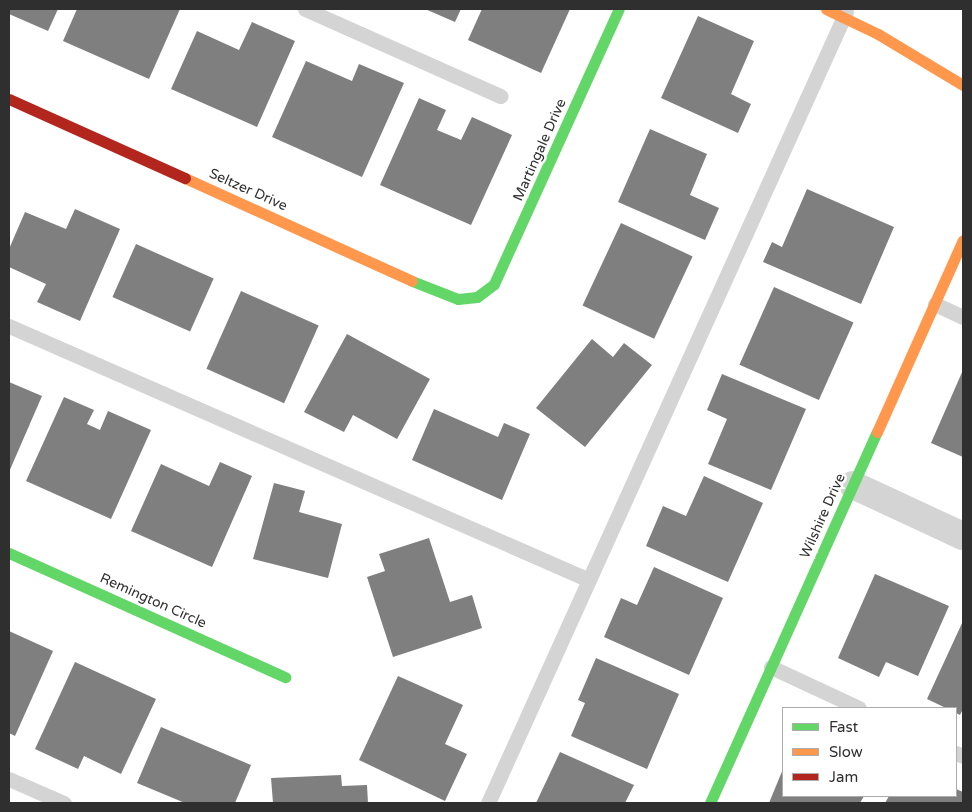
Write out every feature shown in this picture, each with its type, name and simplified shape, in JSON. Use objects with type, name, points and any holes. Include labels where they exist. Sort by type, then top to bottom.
[{"type":"street","name":"Martingale Drive","points":[[477,297],[494,284],[504,268],[620,9]]},
{"type":"street","points":[[826,9],[846,13],[963,85]]},
{"type":"street","name":"Seltzer Drive","points":[[9,98],[433,290],[458,299],[477,297]]},
{"type":"street","name":"Wilshire Drive","points":[[710,803],[963,240]]},
{"type":"street","points":[[854,486],[963,536]]},
{"type":"street","name":"Remington Circle","points":[[9,553],[285,677]]},
{"type":"lane","points":[[305,9],[500,96]]},
{"type":"lane","points":[[488,803],[846,13]]},
{"type":"lane","points":[[935,304],[963,317]]},
{"type":"lane","points":[[9,326],[589,580]]},
{"type":"lane","points":[[771,667],[857,707]]},
{"type":"lane","points":[[9,779],[64,803]]},
{"type":"building","points":[[9,9],[58,9],[48,31],[9,14]]},
{"type":"building","points":[[77,9],[180,9],[149,79],[63,41]]},
{"type":"building","points":[[425,9],[461,9],[455,22]]},
{"type":"building","points":[[482,9],[570,9],[541,73],[468,40]]},
{"type":"building","points":[[698,16],[754,41],[731,94],[751,104],[738,133],[661,98]]},
{"type":"building","points":[[252,22],[295,41],[257,127],[171,89],[197,31],[239,50]]},
{"type":"building","points":[[306,61],[352,81],[359,64],[404,83],[362,177],[272,137]]},
{"type":"building","points":[[419,98],[446,110],[437,130],[461,140],[472,117],[512,135],[471,225],[380,185]]},
{"type":"building","points":[[650,129],[707,154],[690,195],[719,208],[705,240],[618,202]]},
{"type":"building","points":[[807,189],[894,227],[861,304],[763,262],[772,242],[782,247]]},
{"type":"building","points":[[75,209],[120,229],[80,321],[37,302],[46,284],[9,267],[9,249],[25,212],[66,229]]},
{"type":"building","points":[[621,223],[693,256],[654,339],[583,305]]},
{"type":"building","points":[[136,244],[214,279],[190,332],[112,297]]},
{"type":"building","points":[[774,287],[853,322],[819,400],[739,365]]},
{"type":"building","points":[[241,291],[319,326],[284,403],[206,369]]},
{"type":"building","points":[[347,334],[430,379],[397,439],[353,415],[344,432],[304,412]]},
{"type":"building","points":[[592,339],[613,357],[624,343],[652,365],[585,447],[536,408]]},
{"type":"building","points":[[963,370],[963,457],[931,443]]},
{"type":"building","points":[[722,374],[806,409],[771,490],[708,464],[727,419],[707,410]]},
{"type":"building","points":[[9,382],[42,396],[9,472]]},
{"type":"building","points":[[64,397],[94,410],[87,424],[100,430],[108,411],[151,430],[111,519],[26,481]]},
{"type":"building","points":[[434,409],[498,437],[504,423],[530,434],[502,500],[412,460]]},
{"type":"building","points":[[220,462],[252,476],[212,567],[131,531],[161,464],[209,486]]},
{"type":"building","points":[[704,476],[763,503],[728,582],[646,546],[663,506],[686,516]]},
{"type":"building","points":[[274,483],[305,491],[299,512],[342,524],[328,578],[253,559]]},
{"type":"building","points":[[429,538],[450,602],[472,595],[482,628],[393,657],[367,577],[385,571],[379,554]]},
{"type":"building","points":[[654,567],[723,598],[689,675],[604,637],[621,598],[637,605]]},
{"type":"building","points":[[875,574],[949,606],[918,676],[886,662],[879,677],[838,658]]},
{"type":"building","points":[[963,621],[963,709],[960,715],[957,714],[957,707],[944,707],[927,699]]},
{"type":"building","points":[[9,631],[53,651],[15,736],[9,733]]},
{"type":"building","points":[[596,658],[679,694],[647,769],[571,736],[585,703],[578,700]]},
{"type":"building","points":[[75,662],[156,699],[121,774],[84,756],[78,769],[35,749]]},
{"type":"building","points":[[398,676],[463,705],[445,744],[467,754],[445,801],[359,760]]},
{"type":"building","points":[[161,727],[251,765],[235,803],[185,803],[137,783]]},
{"type":"building","points":[[560,752],[634,785],[625,803],[536,803]]},
{"type":"building","points":[[782,771],[782,797],[863,797],[860,803],[769,803]]},
{"type":"building","points":[[341,775],[342,786],[367,785],[368,803],[273,803],[271,778]]},
{"type":"building","points":[[957,789],[963,792],[963,803],[885,803],[888,797],[957,797]]},
{"type":"traffic: fast","points":[[412,281],[458,299],[477,297],[494,284],[619,9]]},
{"type":"traffic: fast","points":[[710,803],[877,432]]},
{"type":"traffic: fast","points":[[9,553],[285,677]]},
{"type":"traffic: slow","points":[[826,9],[878,34],[963,85]]},
{"type":"traffic: slow","points":[[185,178],[412,281]]},
{"type":"traffic: slow","points":[[877,432],[963,240]]},
{"type":"traffic: jam","points":[[9,99],[185,178]]}]
